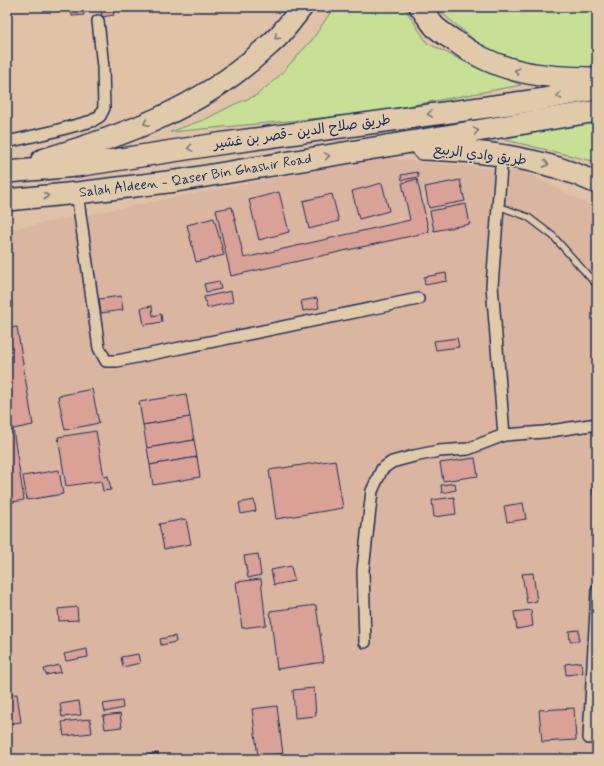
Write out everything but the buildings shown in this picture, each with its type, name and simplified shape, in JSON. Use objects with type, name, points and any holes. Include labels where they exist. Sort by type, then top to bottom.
[{"type":"highway","points":[[7,171],[104,141],[184,107],[220,85],[251,61],[283,32],[302,7]]},
{"type":"highway","points":[[420,7],[436,27],[462,47],[488,62],[519,72],[560,78],[597,78]]},
{"type":"highway","name":"طريق صلاح الدين -قصر بن غشير","points":[[7,171],[76,166],[218,144],[538,100],[597,89]]},
{"type":"highway","points":[[383,147],[597,111]]},
{"type":"highway","name":"طريق وادي الربيع","points":[[383,147],[502,154],[552,165],[597,183]]},
{"type":"highway","name":"Salah Aldeen - Qaser Bin Ghashir Road","points":[[7,200],[77,194],[176,181],[383,147]]},
{"type":"street","points":[[7,142],[92,121],[100,116],[104,108],[104,88],[98,21]]},
{"type":"street","points":[[502,154],[492,286],[504,435]]},
{"type":"street","points":[[77,194],[99,348],[106,361],[117,361],[418,299]]},
{"type":"street","points":[[365,642],[363,570],[372,491],[382,469],[392,462],[406,458],[439,451],[468,450],[504,435],[544,432],[597,424]]},
{"type":"street","points":[[589,738],[597,591]]},
{"type":"lane","points":[[498,206],[528,218],[553,236],[593,281]]},
{"type":"shaded area","points":[[381,158],[526,172],[597,209],[597,759],[7,759],[7,230]]},
{"type":"green space","points":[[334,7],[404,7],[427,43],[467,63],[521,85],[364,114],[170,132],[206,119],[257,95],[277,78],[312,40]]},
{"type":"green space","points":[[438,7],[597,7],[597,70],[531,66],[484,48],[442,13]]},
{"type":"green space","points":[[597,121],[597,162],[502,139]]}]
